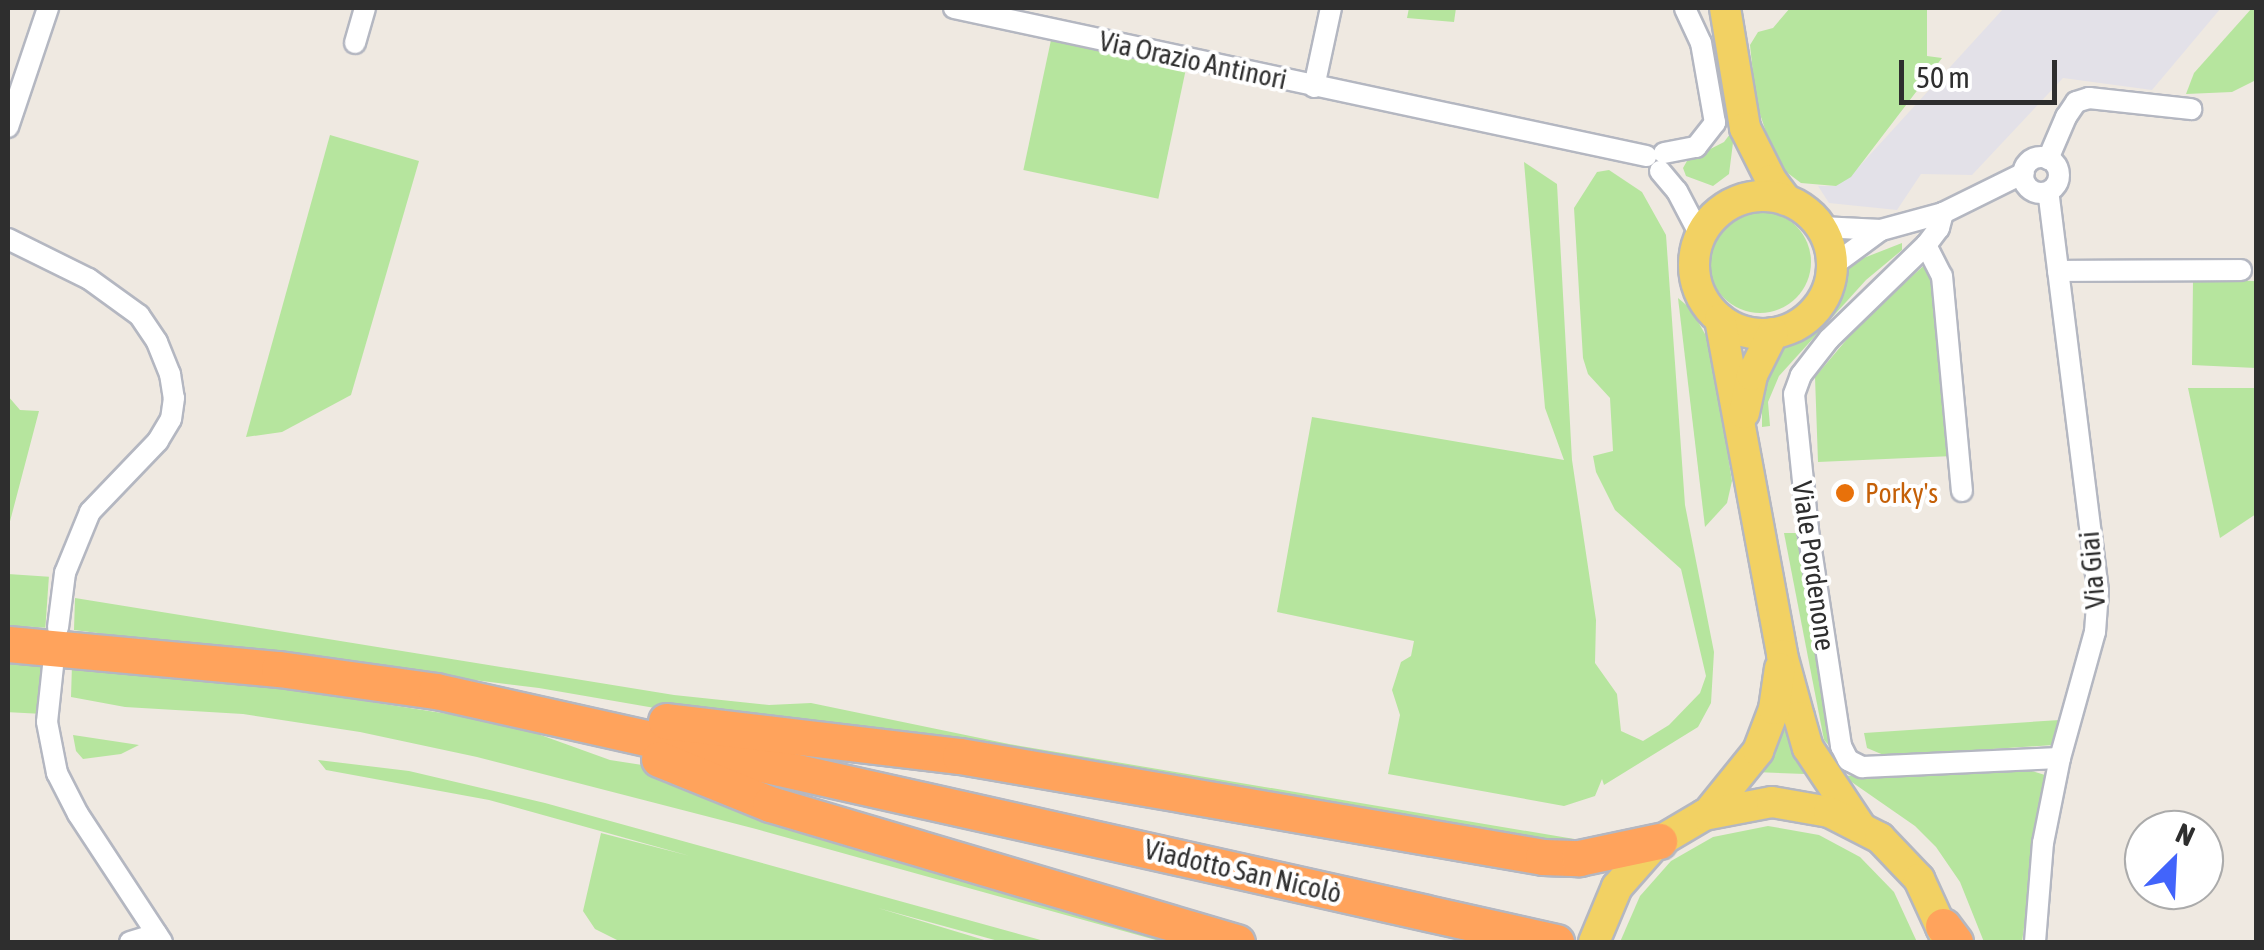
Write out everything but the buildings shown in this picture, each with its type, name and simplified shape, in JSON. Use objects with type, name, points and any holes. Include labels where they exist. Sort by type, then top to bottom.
[{"type":"highway","name":"Viadotto San Nicolò","points":[[8,644],[344,678],[556,718],[1556,942]]},
{"type":"highway","points":[[556,718],[601,712],[828,737],[1543,857],[1579,858],[1659,841]]},
{"type":"highway","points":[[556,718],[603,744],[668,761],[770,804],[1237,942]]},
{"type":"main road","points":[[1699,10],[1730,42],[1746,128],[1762,164],[1786,200]]},
{"type":"main road","points":[[1700,235],[1727,206],[1738,181],[1746,128]]},
{"type":"main road","points":[[1720,319],[1745,331],[1774,333],[1795,326],[1815,310],[1828,288],[1832,266],[1821,228],[1808,212],[1786,200],[1755,196],[1727,206]]},
{"type":"main road","name":"Viale Pordenone","points":[[1700,235],[1695,278],[1705,302],[1720,319],[1782,656],[1808,748],[1860,826]]},
{"type":"main road","name":"Viale Pordenone","points":[[1741,425],[1752,375],[1774,333]]},
{"type":"main road","name":"Viale Pordenone","points":[[1708,813],[1758,750],[1774,709],[1782,656]]},
{"type":"main road","name":"Viale Pordenone","points":[[1594,942],[1617,887],[1659,841],[1708,813],[1747,804],[1785,803],[1829,812],[1860,826],[1908,864],[1949,937]]},
{"type":"street","points":[[8,127],[48,8]]},
{"type":"street","points":[[354,43],[365,8]]},
{"type":"street","name":"Via Orazio Antinori","points":[[954,8],[1657,160]]},
{"type":"street","name":"Via Orazio Antinori","points":[[1314,87],[1331,8]]},
{"type":"street","points":[[1699,10],[1716,123],[1696,147],[1657,160],[1700,235]]},
{"type":"street","points":[[2048,159],[2076,102],[2089,98],[2191,109]]},
{"type":"street","points":[[1821,228],[1880,230],[1943,213],[2024,173],[2032,160],[2048,159]]},
{"type":"street","points":[[2024,173],[2030,190],[2048,192],[2056,185],[2059,173],[2048,159]]},
{"type":"street","name":"Via Giai","points":[[2035,942],[2043,843],[2060,758],[2096,632],[2098,591],[2048,192]]},
{"type":"street","name":"Viale Pordenone","points":[[1943,213],[1939,228],[1926,245],[1830,339],[1801,374],[1794,394],[1808,530],[1841,746],[1848,760],[1862,768],[2060,758]]},
{"type":"street","points":[[1832,266],[1880,230]]},
{"type":"street","points":[[8,239],[89,280],[139,315],[157,342],[170,374],[174,398],[171,419],[158,441],[90,512],[65,572],[58,628]]},
{"type":"street","points":[[1926,245],[1942,276],[1962,491]]},
{"type":"street","points":[[2058,271],[2241,270]]},
{"type":"street","points":[[53,666],[47,722],[58,772],[78,814],[159,938],[130,942]]},
{"type":"shaded area","points":[[2004,8],[2221,8],[2152,90],[2063,78],[1972,175],[1921,174],[1897,210],[1829,203],[1818,186],[1836,186],[1856,170]]},
{"type":"green space","points":[[1409,8],[1456,8],[1454,22],[1407,18]]},
{"type":"green space","points":[[1790,8],[1927,8],[1927,56],[1942,58],[1851,177],[1836,186],[1801,183],[1777,165],[1756,102],[1750,45],[1758,32],[1773,28]]},
{"type":"green space","points":[[2256,8],[2256,80],[2232,92],[2186,94],[2194,73]]},
{"type":"green space","points":[[1051,40],[1186,69],[1158,199],[1023,170]]},
{"type":"green space","points":[[1716,47],[1734,135],[1729,174],[1713,186],[1686,176],[1683,168],[1687,161],[1724,142],[1730,134]]},
{"type":"green space","points":[[330,135],[419,161],[351,395],[282,432],[246,437]]},
{"type":"green space","points":[[1524,162],[1557,184],[1572,460],[1596,620],[1595,663],[1617,694],[1621,731],[1643,741],[1669,725],[1700,693],[1706,676],[1681,569],[1615,510],[1596,472],[1593,456],[1613,451],[1610,398],[1588,374],[1583,358],[1574,208],[1597,172],[1609,170],[1642,192],[1666,235],[1685,505],[1714,652],[1711,703],[1698,727],[1604,785],[1602,779],[1595,796],[1564,806],[1388,774],[1400,715],[1392,690],[1401,662],[1411,656],[1414,641],[1277,612],[1312,417],[1564,460],[1545,408]]},
{"type":"green space","points":[[1760,211],[1780,215],[1796,226],[1807,242],[1811,262],[1807,282],[1796,298],[1780,309],[1760,313],[1740,309],[1724,298],[1713,282],[1709,262],[1713,242],[1724,226],[1740,215]]},
{"type":"green space","points":[[2256,240],[2256,368],[2192,365],[2193,280],[2254,281]]},
{"type":"green space","points":[[1902,243],[1902,250],[1866,280],[1779,376],[1768,402],[1770,426],[1762,427],[1762,381],[1775,353],[1825,317],[1846,271],[1856,261]]},
{"type":"green space","points":[[1929,261],[1940,383],[1946,384],[1953,456],[1818,462],[1815,377],[1864,319]]},
{"type":"green space","points":[[1678,298],[1691,309],[1710,343],[1732,481],[1727,503],[1705,527]]},
{"type":"green space","points":[[2188,388],[2256,388],[2256,514],[2220,538]]},
{"type":"green space","points":[[8,396],[20,410],[39,411],[8,529]]},
{"type":"green space","points":[[1784,533],[1796,533],[1836,753],[1824,740]]},
{"type":"green space","points":[[8,574],[49,577],[45,628],[8,625]]},
{"type":"green space","points":[[75,598],[674,695],[769,705],[811,703],[1009,744],[1598,843],[1573,845],[707,717],[539,688],[74,630]]},
{"type":"green space","points":[[8,660],[46,662],[43,714],[8,712]]},
{"type":"green space","points":[[72,664],[170,671],[507,723],[610,760],[668,769],[1195,942],[1163,942],[756,829],[477,757],[360,732],[243,714],[125,707],[71,697]]},
{"type":"green space","points":[[1785,716],[1805,774],[1754,772]]},
{"type":"green space","points":[[2060,720],[2053,745],[1886,756],[1867,748],[1864,733]]},
{"type":"green space","points":[[73,735],[139,745],[121,754],[83,759],[76,751]]},
{"type":"green space","points":[[318,760],[409,771],[545,803],[1048,942],[1002,942],[878,908],[991,942],[621,942],[595,929],[583,911],[601,833],[690,856],[489,800],[326,770]]},
{"type":"green space","points":[[2025,769],[2045,775],[2022,942],[1984,942],[1960,882],[1936,847],[1915,826],[1843,776]]},
{"type":"green space","points":[[1768,826],[1819,835],[1860,857],[1894,892],[1917,942],[1620,942],[1640,896],[1671,861],[1713,837]]},
{"type":"place","name":"Porky's","points":[[1845,493]]}]
